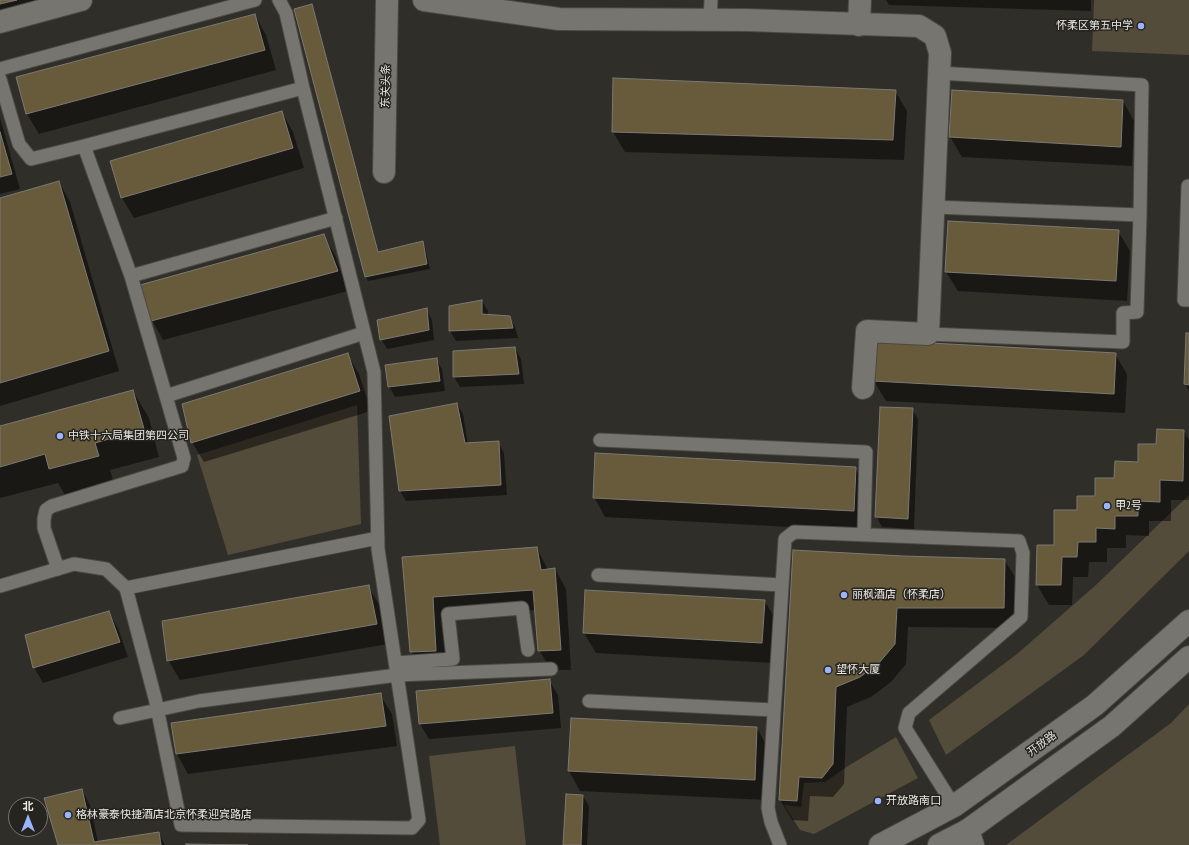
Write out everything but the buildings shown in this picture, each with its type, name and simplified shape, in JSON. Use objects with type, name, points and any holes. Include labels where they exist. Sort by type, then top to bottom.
[{"type":"street","points":[[0,22],[81,0]]},
{"type":"street","name":"东关头条","points":[[384,172],[387,0]]},
{"type":"street","points":[[424,0],[558,19],[711,10],[859,24],[919,26],[935,36],[940,52],[928,334],[866,331],[863,388]]},
{"type":"street","points":[[859,24],[860,0]]},
{"type":"street","name":"开放路","points":[[880,845],[954,806],[1095,705],[1189,621]]},
{"type":"street","points":[[939,845],[971,837],[1112,726],[1189,657]]},
{"type":"lane","points":[[0,69],[255,0]]},
{"type":"lane","points":[[0,586],[74,564],[106,569],[126,588],[157,710],[181,825],[412,828],[419,820],[378,549],[374,372],[303,88],[286,13],[279,0]]},
{"type":"lane","points":[[928,334],[1123,342],[1123,313],[1137,312],[1142,85],[939,73]]},
{"type":"lane","points":[[0,79],[19,144],[31,159],[303,88]]},
{"type":"lane","points":[[58,569],[44,528],[46,510],[52,506],[182,466],[184,458],[131,276],[84,146]]},
{"type":"lane","points":[[1189,186],[1184,300],[1189,300]]},
{"type":"lane","points":[[934,207],[1140,215]]},
{"type":"lane","points":[[131,276],[336,218]]},
{"type":"lane","points":[[166,396],[364,333]]},
{"type":"lane","points":[[600,440],[866,452],[864,535]]},
{"type":"lane","points":[[780,845],[771,822],[768,808],[785,540],[794,532],[1019,541],[1023,553],[1021,617],[909,713],[905,728],[954,806]]},
{"type":"lane","points":[[126,588],[378,538]]},
{"type":"lane","points":[[598,575],[782,585]]},
{"type":"lane","points":[[120,718],[199,701],[454,659],[448,614],[522,608],[528,650]]},
{"type":"lane","points":[[396,669],[550,669]]},
{"type":"lane","points":[[589,701],[774,710]]},
{"type":"shaded area","name":"怀柔区第五中学","points":[[1094,0],[1189,0],[1189,55],[1092,51]]},
{"type":"shaded area","points":[[357,405],[361,524],[228,555],[197,455]]},
{"type":"shaded area","points":[[1189,495],[1189,551],[1084,655],[946,755],[929,720],[1017,654],[1097,584]]},
{"type":"shaded area","points":[[1189,704],[1189,845],[1006,845],[1171,723]]},
{"type":"shaded area","points":[[896,737],[918,778],[814,834],[800,830],[784,805],[801,807],[804,783],[825,782],[848,766]]},
{"type":"shaded area","points":[[515,746],[526,845],[440,845],[429,756]]},
{"type":"place","name":"怀柔区第五中学","points":[[1141,26]]},
{"type":"place","name":"中铁十六局集团第四公司","points":[[60,436]]},
{"type":"place","name":"甲2号","points":[[1107,506]]},
{"type":"place","name":"丽枫酒店（怀柔店）","points":[[844,595]]},
{"type":"place","name":"望怀大厦","points":[[828,670]]},
{"type":"place","name":"开放路南口","points":[[878,801]]},
{"type":"place","name":"格林豪泰快捷酒店北京怀柔迎宾路店","points":[[68,815]]}]
